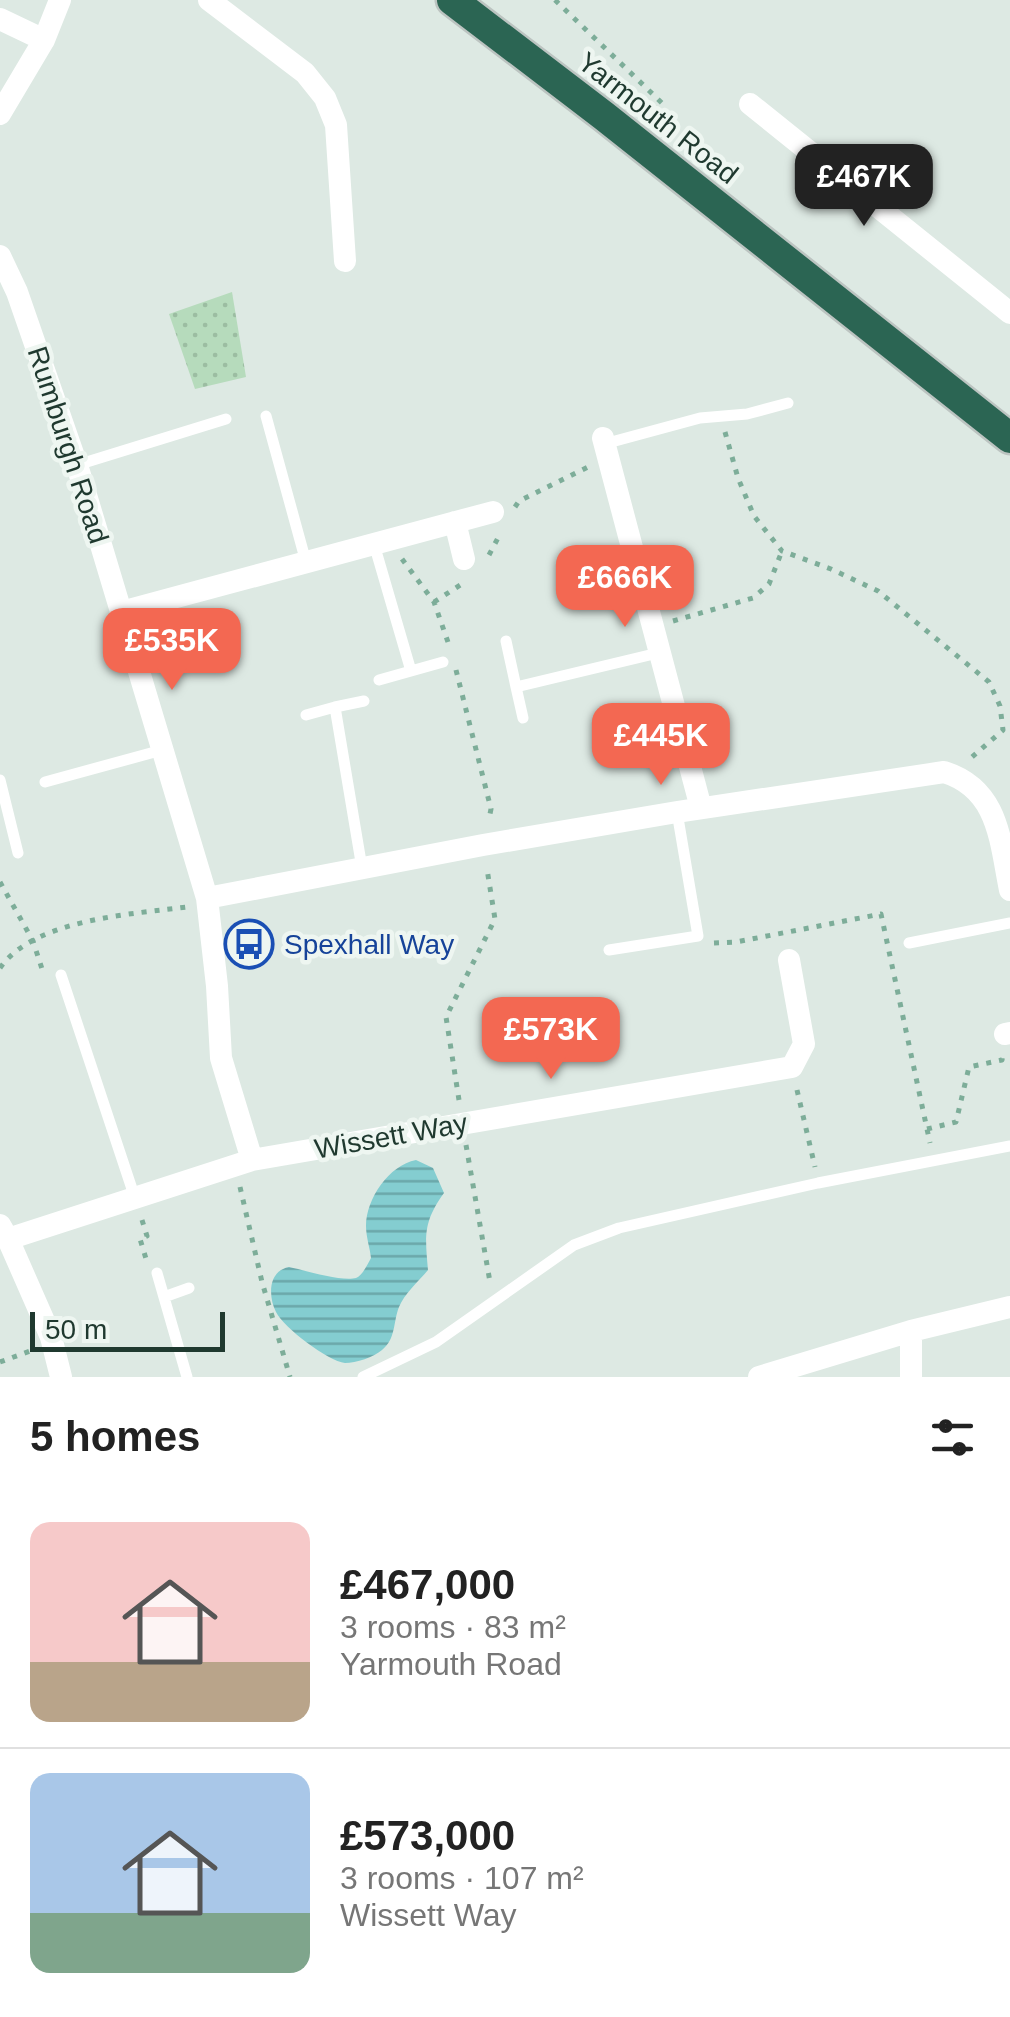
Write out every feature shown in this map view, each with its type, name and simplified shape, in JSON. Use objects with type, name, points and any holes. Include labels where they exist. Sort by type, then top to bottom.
[{"type":"highway","name":"Yarmouth Road","points":[[452,0],[1010,438]]},
{"type":"street","points":[[0,114],[44,40],[60,0]]},
{"type":"street","points":[[209,0],[305,73],[325,98],[336,125],[345,261]]},
{"type":"street","points":[[0,19],[44,40]]},
{"type":"street","points":[[750,104],[1010,313]]},
{"type":"street","name":"Rumburgh Road","points":[[0,256],[18,292],[77,465],[207,901],[221,1058],[244,1162]]},
{"type":"street","points":[[604,441],[701,808]]},
{"type":"street","points":[[121,612],[493,512]]},
{"type":"street","points":[[455,522],[464,559]]},
{"type":"street","points":[[207,901],[483,845],[944,772],[962,778],[976,789],[1004,827],[1010,890]]},
{"type":"street","points":[[790,960],[804,1044],[792,1067]]},
{"type":"street","name":"Wissett Way","points":[[4,1232],[135,1198],[244,1162],[792,1067]]},
{"type":"street","points":[[4,1232],[51,1338],[61,1377]]},
{"type":"street","points":[[759,1377],[912,1331],[1010,1307]]},
{"type":"street","points":[[911,1377],[912,1331]]},
{"type":"lane","points":[[604,441],[700,418],[747,414],[788,404]]},
{"type":"lane","points":[[266,416],[306,562]]},
{"type":"lane","points":[[77,465],[226,419]]},
{"type":"lane","points":[[381,542],[411,671]]},
{"type":"lane","points":[[506,640],[523,718]]},
{"type":"lane","points":[[516,687],[658,653]]},
{"type":"lane","points":[[380,680],[448,657]]},
{"type":"lane","points":[[306,715],[364,700]]},
{"type":"lane","points":[[335,707],[362,868]]},
{"type":"lane","points":[[45,782],[162,750]]},
{"type":"lane","points":[[0,780],[18,853]]},
{"type":"lane","points":[[609,950],[698,936],[677,812]]},
{"type":"lane","points":[[910,944],[1010,923]]},
{"type":"lane","points":[[61,975],[135,1198]]},
{"type":"lane","points":[[363,1377],[436,1342],[574,1245],[619,1228],[818,1183],[1010,1146]]},
{"type":"lane","points":[[157,1273],[187,1377]]},
{"type":"lane","points":[[164,1297],[190,1288]]},
{"type":"path","points":[[554,0],[664,105]]},
{"type":"path","points":[[720,416],[754,516],[782,551],[831,568],[878,591],[989,682],[1000,706],[1003,730],[969,760],[962,778]]},
{"type":"path","points":[[381,542],[434,602],[448,657]]},
{"type":"path","points":[[651,627],[754,598],[769,584],[782,551]]},
{"type":"path","points":[[456,670],[491,809],[483,845],[495,919],[446,1017],[492,1300]]},
{"type":"path","points":[[0,882],[33,941],[43,972],[61,975]]},
{"type":"path","points":[[0,968],[33,941],[80,922],[207,901]]},
{"type":"path","points":[[698,936],[709,943],[736,942],[881,914],[934,1161]]},
{"type":"path","points":[[927,1129],[956,1122],[969,1067],[1002,1060],[1008,1034]]},
{"type":"path","points":[[792,1067],[818,1183]]},
{"type":"path","points":[[244,1162],[262,1282],[290,1377]]},
{"type":"path","points":[[135,1198],[148,1236],[140,1239],[151,1274],[157,1273]]},
{"type":"path","points":[[0,1362],[32,1351]]},
{"type":"green space","points":[[232,292],[246,377],[195,389],[169,314]]},
{"type":"water","points":[[416,1160],[433,1168],[444,1193],[427,1230],[428,1270],[401,1302],[387,1346],[365,1359],[337,1361],[307,1343],[281,1319],[272,1299],[274,1279],[289,1267],[342,1278],[358,1277],[371,1258],[366,1226],[370,1205],[388,1176]]},
{"type":"place","name":"Spexhall Way","points":[[249,944]]}]
